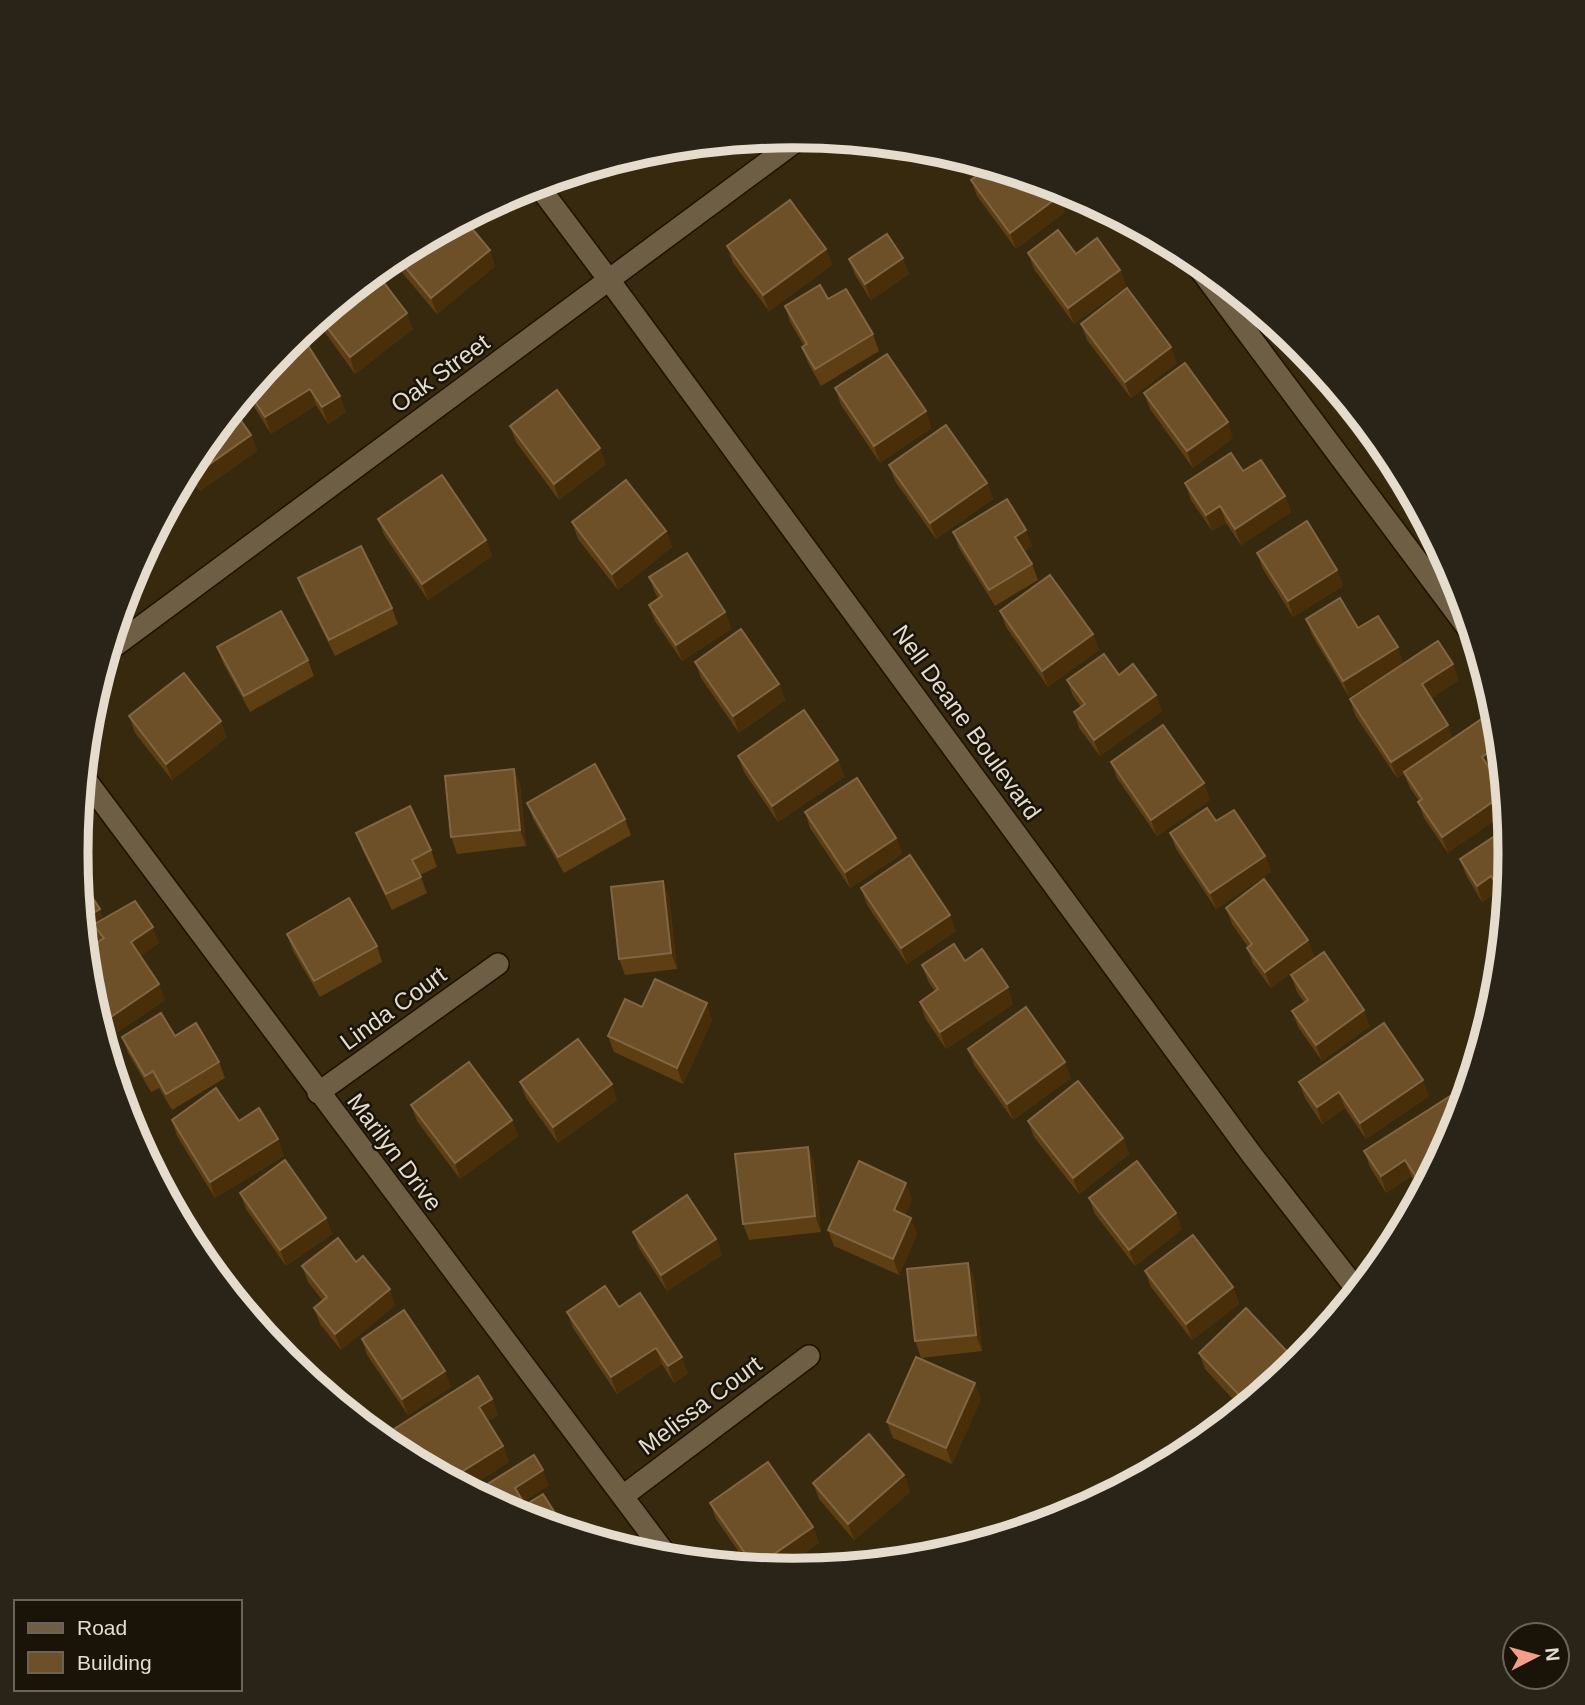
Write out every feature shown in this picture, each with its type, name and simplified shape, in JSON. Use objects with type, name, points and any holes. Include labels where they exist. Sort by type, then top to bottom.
[{"type":"street","name":"Oak Street","points":[[120,642],[787,148]]},
{"type":"street","name":"Nell Deane Boulevard","points":[[544,193],[1252,1155],[1351,1283]]},
{"type":"street","points":[[1213,286],[1454,610]]},
{"type":"street","name":"Marilyn Drive","points":[[91,787],[658,1544]]},
{"type":"street","name":"Linda Court","points":[[318,1093],[498,964]]},
{"type":"street","name":"Melissa Court","points":[[622,1496],[809,1356]]},
{"type":"building","points":[[980,173],[1056,199],[1010,233],[971,180]]},
{"type":"building","points":[[790,200],[826,249],[763,295],[727,246]]},
{"type":"building","points":[[470,226],[490,250],[431,298],[403,265]]},
{"type":"building","points":[[1058,230],[1076,254],[1097,238],[1120,270],[1068,308],[1028,253]]},
{"type":"building","points":[[887,234],[903,258],[865,284],[849,259]]},
{"type":"building","points":[[382,280],[407,313],[350,357],[325,325]]},
{"type":"building","points":[[820,285],[828,299],[846,289],[873,334],[815,369],[802,347],[807,344],[785,306]]},
{"type":"building","points":[[1127,288],[1171,347],[1125,382],[1081,324]]},
{"type":"building","points":[[306,343],[340,396],[322,407],[310,389],[265,417],[253,399]]},
{"type":"building","points":[[887,354],[926,411],[874,446],[835,388]]},
{"type":"building","points":[[1185,363],[1228,422],[1187,451],[1144,393]]},
{"type":"building","points":[[557,390],[600,448],[554,484],[510,426]]},
{"type":"building","points":[[238,417],[251,435],[200,471]]},
{"type":"building","points":[[946,425],[987,483],[930,523],[889,465]]},
{"type":"building","points":[[1231,453],[1243,471],[1261,460],[1285,496],[1235,529],[1220,506],[1206,515],[1185,483]]},
{"type":"building","points":[[442,475],[486,540],[422,584],[378,519]]},
{"type":"building","points":[[626,480],[666,531],[612,574],[572,522]]},
{"type":"building","points":[[1007,499],[1026,530],[1015,537],[1032,564],[989,590],[953,532]]},
{"type":"building","points":[[1307,521],[1337,570],[1288,601],[1257,553]]},
{"type":"building","points":[[361,546],[392,608],[329,640],[298,578]]},
{"type":"building","points":[[687,553],[725,612],[676,645],[649,605],[662,596],[649,577]]},
{"type":"building","points":[[1050,575],[1093,634],[1042,671],[1000,611]]},
{"type":"building","points":[[1340,598],[1358,628],[1378,616],[1398,647],[1343,681],[1306,619]]},
{"type":"building","points":[[281,611],[308,660],[244,696],[217,647]]},
{"type":"building","points":[[741,629],[779,684],[733,716],[695,662]]},
{"type":"building","points":[[1438,641],[1453,664],[1422,684],[1448,725],[1391,762],[1350,699]]},
{"type":"building","points":[[1104,654],[1119,675],[1133,664],[1156,695],[1094,740],[1074,712],[1085,704],[1067,680]]},
{"type":"building","points":[[184,673],[221,721],[166,764],[129,716]]},
{"type":"building","points":[[804,710],[838,760],[772,806],[738,756]]},
{"type":"building","points":[[1483,718],[1485,721],[1490,752],[1482,757],[1492,773],[1495,800],[1442,837],[1418,802],[1422,799],[1404,772]]},
{"type":"building","points":[[1163,725],[1204,783],[1151,820],[1111,762]]},
{"type":"building","points":[[595,764],[625,819],[558,857],[527,803]]},
{"type":"building","points":[[514,769],[520,830],[451,837],[445,776]]},
{"type":"building","points":[[857,778],[896,838],[845,872],[805,812]]},
{"type":"building","points":[[410,806],[431,850],[412,860],[421,877],[386,894],[356,833]]},
{"type":"building","points":[[1207,808],[1216,821],[1234,810],[1265,856],[1210,893],[1170,833]]},
{"type":"building","points":[[1497,834],[1497,885],[1491,876],[1477,886],[1460,859]]},
{"type":"building","points":[[910,855],[950,915],[901,948],[861,888]]},
{"type":"building","points":[[1264,879],[1308,940],[1265,972],[1247,948],[1252,944],[1226,908]]},
{"type":"building","points":[[663,881],[671,953],[619,959],[611,887]]},
{"type":"building","points":[[89,892],[100,909],[91,915]]},
{"type":"building","points":[[349,898],[377,946],[314,981],[287,934]]},
{"type":"building","points":[[135,901],[153,927],[131,942],[159,984],[108,1019],[94,945],[104,938],[93,925]]},
{"type":"building","points":[[954,944],[965,961],[982,949],[1008,987],[940,1032],[920,1002],[938,989],[922,965]]},
{"type":"building","points":[[1324,952],[1364,1010],[1316,1045],[1292,1011],[1308,1000],[1291,975]]},
{"type":"building","points":[[655,979],[707,1003],[677,1068],[608,1036],[625,999],[642,1007]]},
{"type":"building","points":[[1026,1007],[1065,1062],[1007,1104],[968,1049]]},
{"type":"building","points":[[161,1013],[175,1036],[196,1023],[219,1062],[166,1094],[153,1071],[145,1076],[122,1037]]},
{"type":"building","points":[[1384,1023],[1423,1080],[1360,1123],[1339,1092],[1317,1107],[1299,1082]]},
{"type":"building","points":[[578,1039],[612,1084],[553,1127],[520,1082]]},
{"type":"building","points":[[469,1062],[512,1120],[455,1163],[411,1105]]},
{"type":"building","points":[[1078,1081],[1123,1138],[1073,1178],[1028,1121]]},
{"type":"building","points":[[216,1088],[239,1121],[259,1108],[278,1139],[210,1182],[172,1120]]},
{"type":"building","points":[[1455,1093],[1417,1179],[1405,1160],[1381,1176],[1364,1151]]},
{"type":"building","points":[[808,1147],[815,1216],[743,1224],[735,1154]]},
{"type":"building","points":[[285,1160],[326,1218],[280,1250],[240,1193]]},
{"type":"building","points":[[859,1161],[906,1183],[894,1210],[911,1218],[893,1259],[828,1230]]},
{"type":"building","points":[[1137,1161],[1176,1213],[1129,1250],[1089,1198]]},
{"type":"building","points":[[687,1195],[716,1239],[661,1275],[633,1232]]},
{"type":"building","points":[[1193,1235],[1233,1287],[1186,1324],[1145,1271]]},
{"type":"building","points":[[338,1238],[356,1262],[363,1256],[390,1289],[335,1334],[314,1308],[327,1297],[302,1266]]},
{"type":"building","points":[[968,1263],[976,1335],[915,1341],[907,1269]]},
{"type":"building","points":[[605,1286],[619,1307],[640,1293],[682,1357],[668,1366],[656,1348],[611,1377],[567,1312]]},
{"type":"building","points":[[1246,1308],[1289,1353],[1241,1396],[1199,1353]]},
{"type":"building","points":[[404,1310],[445,1371],[402,1399],[362,1339]]},
{"type":"building","points":[[916,1357],[975,1383],[946,1448],[887,1422]]},
{"type":"building","points":[[478,1376],[492,1399],[479,1407],[503,1446],[459,1473],[401,1439],[394,1429]]},
{"type":"building","points":[[869,1434],[904,1475],[848,1524],[813,1483]]},
{"type":"building","points":[[534,1455],[543,1470],[515,1488],[525,1505],[484,1486]]},
{"type":"building","points":[[768,1462],[813,1527],[770,1557],[747,1556],[710,1503]]},
{"type":"building","points":[[543,1494],[557,1517],[525,1505]]}]
